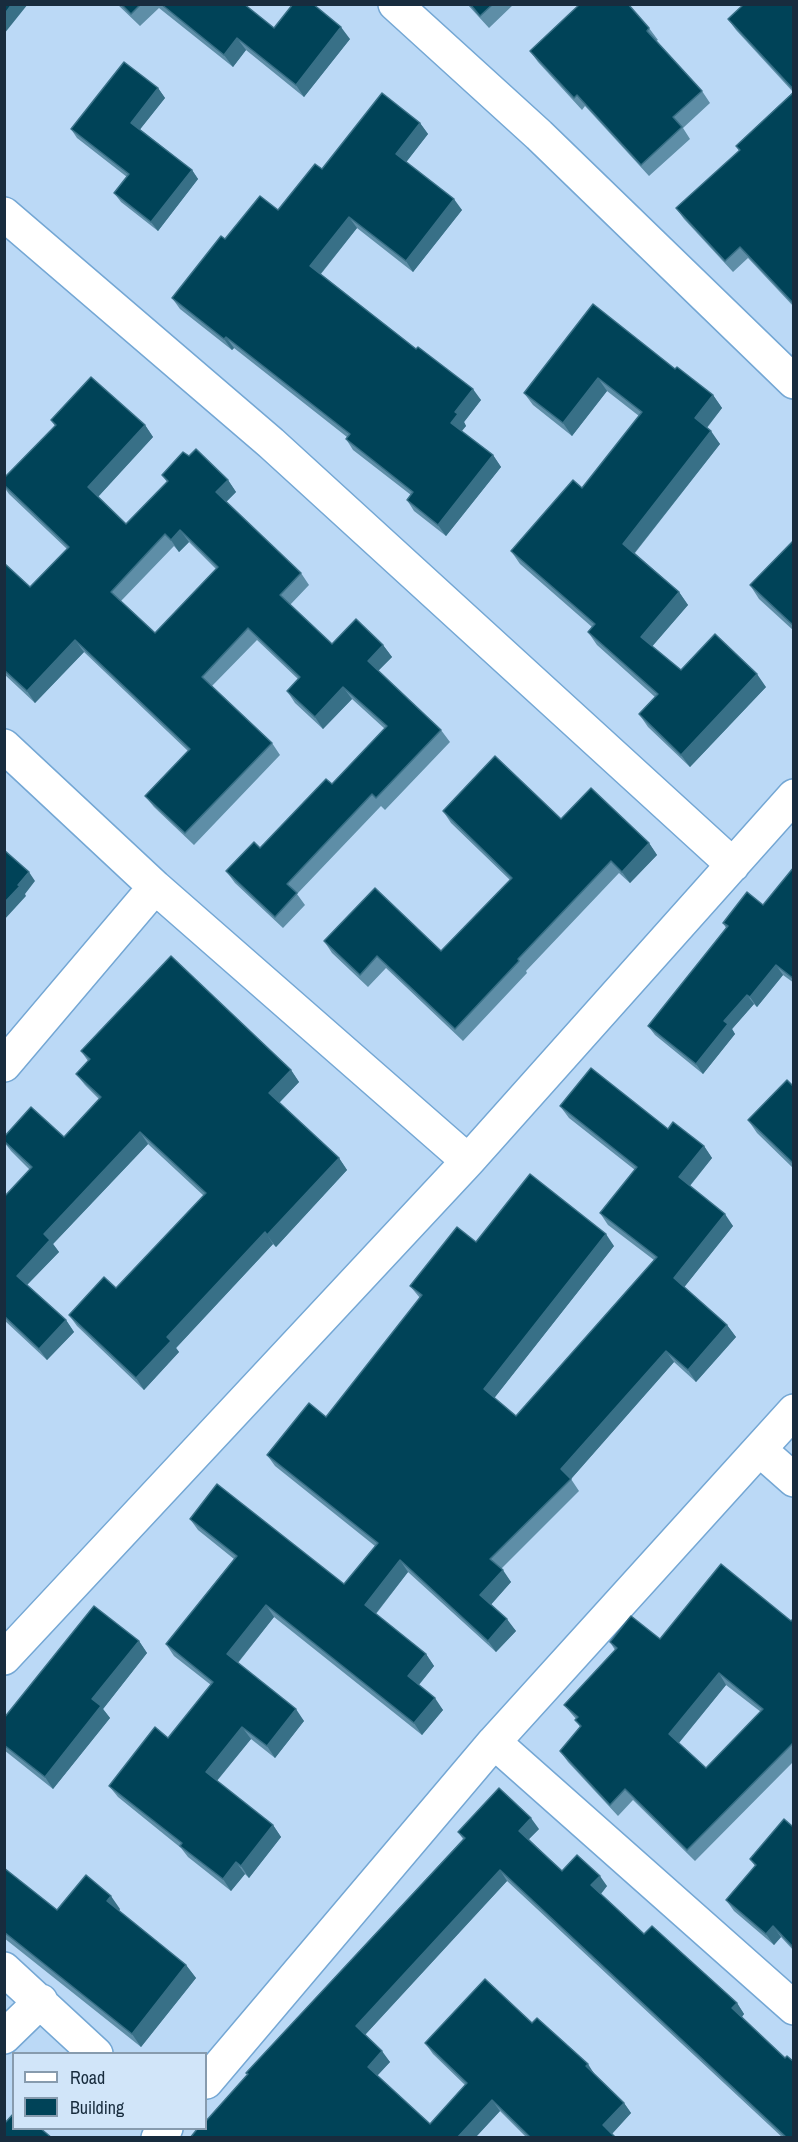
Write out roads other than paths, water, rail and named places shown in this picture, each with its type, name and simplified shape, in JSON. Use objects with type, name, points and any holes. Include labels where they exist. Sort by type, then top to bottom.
[{"type":"street","points":[[395,4],[539,135],[794,382]]},
{"type":"street","points":[[4,214],[270,443],[733,866]]},
{"type":"street","points":[[4,746],[155,887],[468,1161]]},
{"type":"street","points":[[4,1658],[468,1161],[794,796]]},
{"type":"street","points":[[4,1065],[155,887]]},
{"type":"street","points":[[207,2081],[494,1742],[794,1411]]},
{"type":"street","points":[[760,1450],[794,1480]]},
{"type":"street","points":[[494,1742],[794,2008]]},
{"type":"street","points":[[4,1969],[94,2052]]},
{"type":"street","points":[[4,2037],[41,2001]]}]
